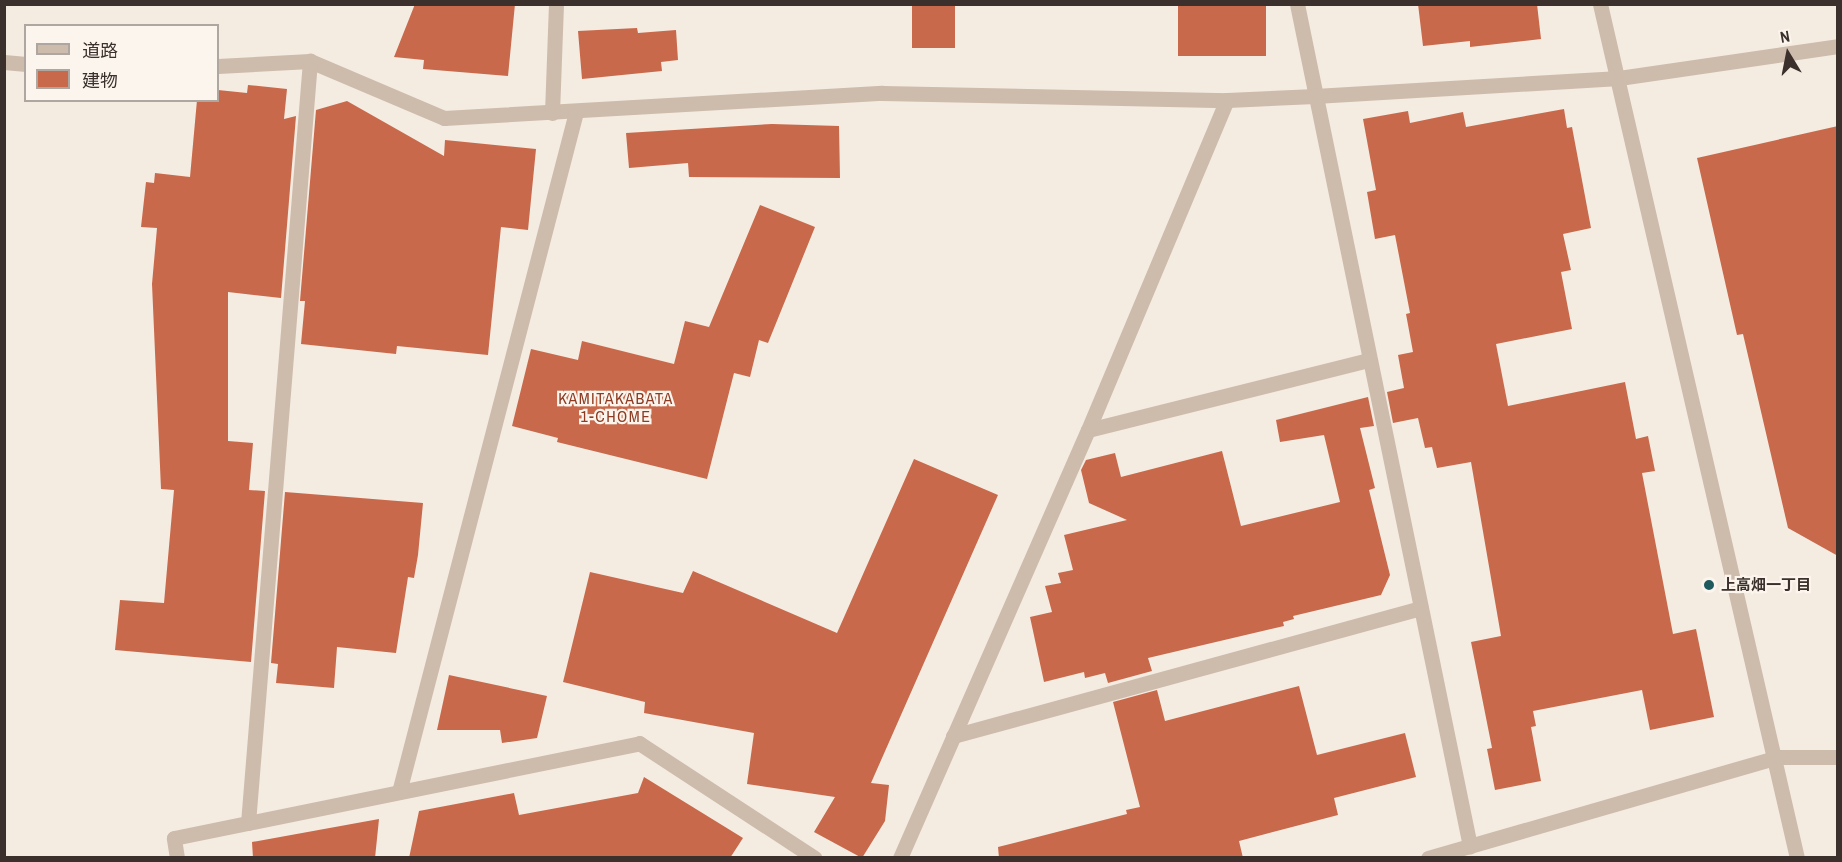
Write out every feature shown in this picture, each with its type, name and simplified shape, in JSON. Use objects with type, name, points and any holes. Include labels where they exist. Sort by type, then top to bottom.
[{"type":"street","points":[[552,113],[556,4]]},
{"type":"street","points":[[1297,4],[1470,846]]},
{"type":"street","points":[[1600,4],[1777,757],[1797,858]]},
{"type":"street","points":[[219,66],[310,62],[444,118],[882,93],[1227,100],[1315,96],[1619,78],[1838,46]]},
{"type":"street","points":[[4,62],[24,64]]},
{"type":"street","points":[[248,823],[310,62]]},
{"type":"street","points":[[900,858],[1088,430],[1227,100]]},
{"type":"street","points":[[399,792],[576,112]]},
{"type":"street","points":[[1088,430],[1369,360]]},
{"type":"street","points":[[953,736],[1421,608]]},
{"type":"street","points":[[177,858],[174,838],[639,743],[815,858]]},
{"type":"street","points":[[1428,858],[1777,757],[1838,757]]},
{"type":"building","points":[[415,4],[515,4],[508,76],[423,69],[424,60],[394,57]]},
{"type":"building","points":[[912,4],[955,4],[955,48],[912,48]]},
{"type":"building","points":[[1178,4],[1266,4],[1266,56],[1178,56]]},
{"type":"building","points":[[1418,4],[1537,4],[1541,39],[1470,47],[1470,41],[1423,46]]},
{"type":"building","points":[[637,28],[638,33],[676,30],[678,60],[661,62],[662,71],[582,79],[578,31]]},
{"type":"building","points":[[248,85],[287,89],[284,119],[296,116],[281,298],[228,292],[228,441],[253,443],[249,490],[265,491],[251,662],[115,650],[120,600],[164,603],[174,490],[161,489],[152,284],[157,228],[141,227],[146,182],[154,183],[155,173],[190,177],[197,102],[219,102],[219,90],[247,93]]},
{"type":"building","points":[[347,101],[444,156],[445,140],[536,149],[528,230],[501,227],[488,355],[397,346],[396,354],[301,344],[305,301],[300,301],[316,110]]},
{"type":"building","points":[[1564,109],[1567,128],[1572,127],[1591,228],[1563,234],[1571,270],[1561,272],[1572,329],[1496,344],[1508,406],[1625,382],[1636,439],[1648,436],[1655,471],[1642,473],[1673,634],[1696,629],[1714,717],[1650,730],[1642,690],[1533,711],[1536,726],[1531,727],[1541,781],[1495,790],[1487,749],[1492,748],[1471,642],[1501,636],[1471,462],[1437,468],[1432,447],[1425,448],[1418,418],[1393,423],[1387,392],[1404,388],[1398,355],[1413,352],[1406,314],[1410,313],[1395,235],[1375,239],[1367,192],[1376,190],[1363,119],[1408,111],[1410,123],[1463,112],[1466,127]]},
{"type":"building","points":[[772,124],[839,126],[840,178],[689,177],[688,163],[629,168],[626,133]]},
{"type":"building","points":[[1838,126],[1838,556],[1788,528],[1743,334],[1737,335],[1697,158]]},
{"type":"building","points":[[760,205],[815,227],[768,343],[759,340],[750,377],[734,373],[707,479],[557,442],[558,438],[512,426],[531,349],[578,360],[582,341],[674,364],[685,321],[709,327]]},
{"type":"building","points":[[1368,397],[1374,426],[1360,428],[1375,488],[1369,490],[1390,575],[1381,595],[1293,616],[1294,619],[1283,622],[1284,626],[1148,658],[1152,671],[1108,683],[1105,673],[1085,678],[1084,672],[1044,682],[1030,617],[1052,612],[1045,586],[1061,583],[1058,573],[1073,570],[1064,535],[1127,520],[1089,503],[1081,470],[1086,460],[1115,453],[1121,477],[1222,451],[1241,526],[1340,502],[1324,435],[1280,442],[1276,420]]},
{"type":"building","points":[[914,459],[998,495],[871,783],[889,785],[885,821],[862,858],[814,832],[835,797],[747,784],[754,733],[644,713],[645,702],[563,682],[590,572],[683,593],[693,571],[837,633]]},
{"type":"building","points":[[285,492],[423,503],[414,578],[408,577],[396,653],[337,647],[334,688],[276,683],[278,664],[271,663]]},
{"type":"building","points":[[449,675],[547,696],[537,738],[502,743],[500,730],[437,730]]},
{"type":"building","points":[[1299,686],[1317,755],[1405,733],[1416,777],[1334,798],[1338,815],[1239,841],[1243,858],[999,858],[998,847],[1127,814],[1126,810],[1140,807],[1113,702],[1157,690],[1165,721]]},
{"type":"building","points":[[644,777],[743,838],[730,858],[409,858],[419,811],[514,793],[519,815],[638,793]]},
{"type":"building","points":[[379,819],[375,858],[253,858],[252,842]]},
{"type":"place","name":"上高畑一丁目","points":[[1709,585]]},
{"type":"district","name":"KAMITAKABATA 1-CHOME","points":[[616,407]]}]
